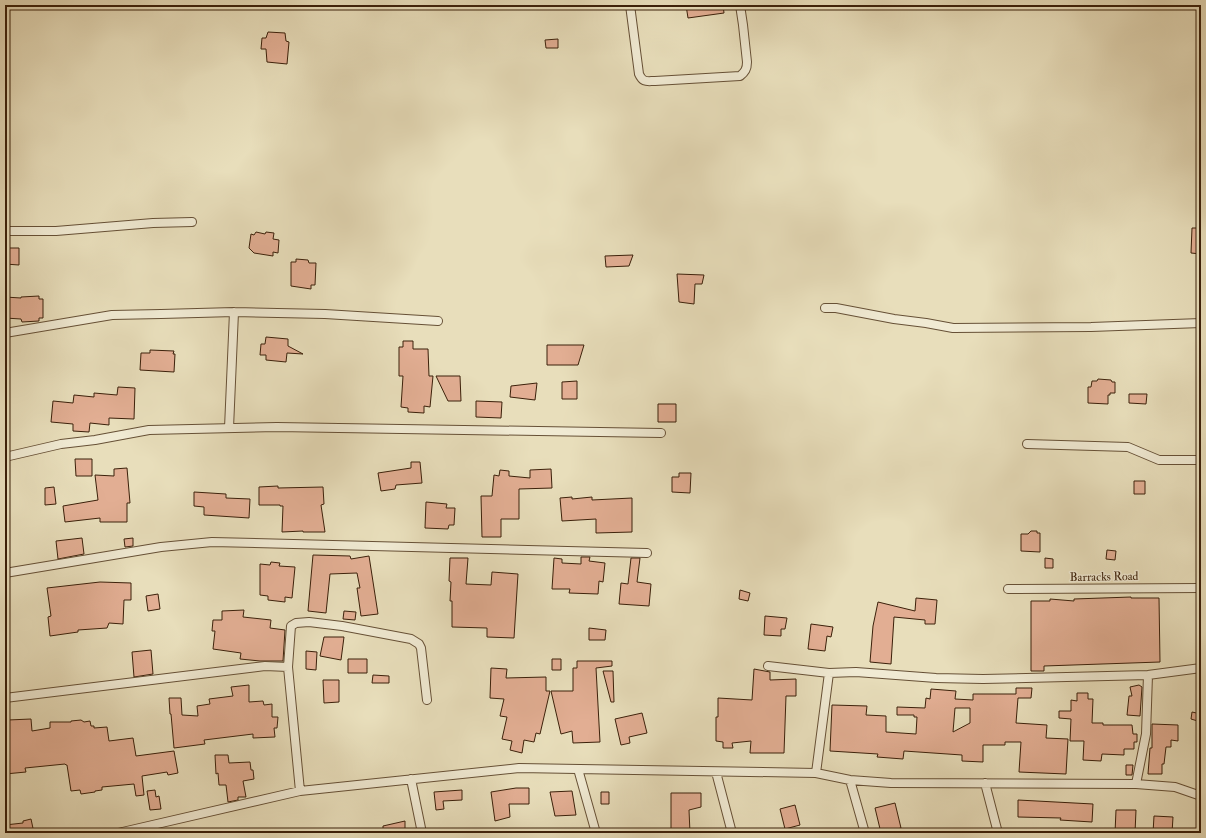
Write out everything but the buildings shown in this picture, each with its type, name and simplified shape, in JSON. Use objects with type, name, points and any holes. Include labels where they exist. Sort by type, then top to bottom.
[{"type":"street","points":[[630,5],[639,74],[643,80],[655,81],[740,76],[747,69],[740,5]]},
{"type":"street","points":[[5,231],[56,231],[153,223],[192,222]]},
{"type":"street","points":[[825,308],[836,308],[953,328],[1091,327],[1201,323]]},
{"type":"street","points":[[5,333],[112,315],[234,312],[325,314],[438,321]]},
{"type":"street","points":[[229,428],[234,312]]},
{"type":"street","points":[[5,457],[61,444],[95,440],[149,430],[277,427],[661,433]]},
{"type":"street","points":[[1027,444],[1128,447],[1159,460],[1201,460]]},
{"type":"street","points":[[5,573],[161,547],[212,542],[647,553]]},
{"type":"street","name":"Barracks Road","points":[[1008,590],[1201,588]]},
{"type":"street","points":[[300,791],[288,667],[292,626],[296,623],[309,622],[342,626],[411,639],[419,644],[421,648],[427,700]]},
{"type":"street","points":[[5,698],[266,666],[288,667]]},
{"type":"street","points":[[768,666],[829,673],[856,672],[936,678],[983,679],[1148,675],[1201,668]]},
{"type":"street","points":[[816,773],[829,673]]},
{"type":"street","points":[[1136,784],[1146,734],[1148,675]]},
{"type":"street","points":[[118,833],[300,791],[519,768],[816,773],[850,780],[890,782],[1136,784],[1175,787],[1201,796]]},
{"type":"street","points":[[578,769],[596,833]]},
{"type":"street","points":[[716,772],[732,833]]},
{"type":"street","points":[[411,779],[422,833]]},
{"type":"street","points":[[850,780],[865,833]]},
{"type":"street","points":[[984,783],[998,833]]}]
